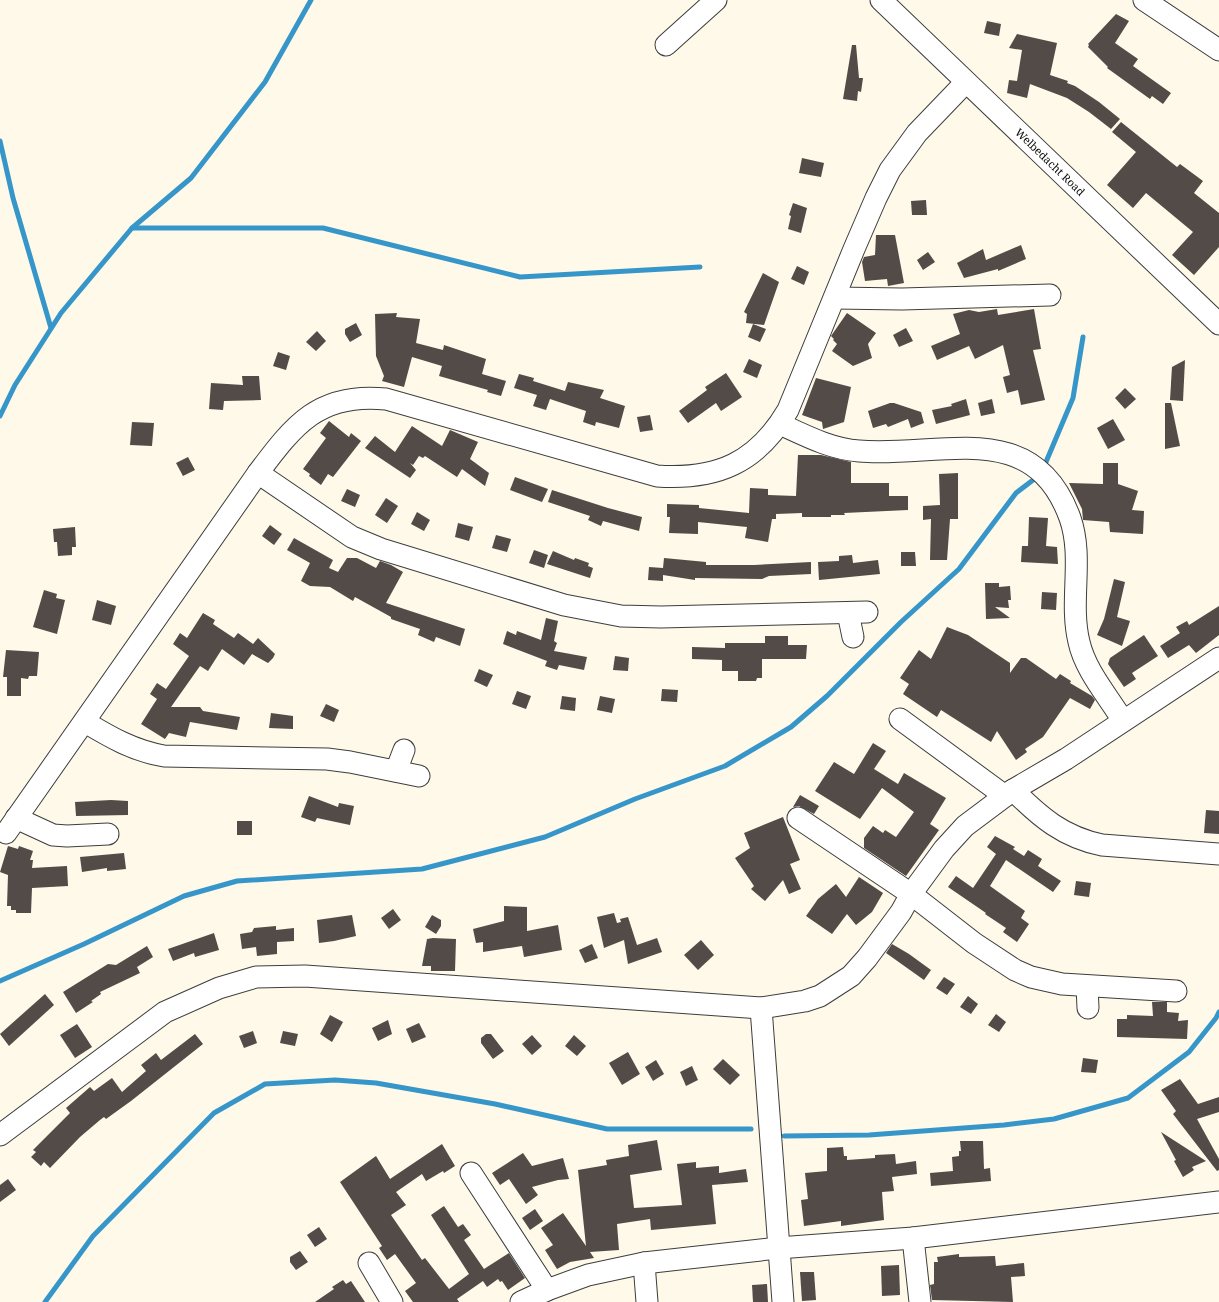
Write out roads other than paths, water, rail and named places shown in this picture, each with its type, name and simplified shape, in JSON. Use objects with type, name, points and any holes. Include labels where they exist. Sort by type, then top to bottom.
[{"type":"street","points":[[666,45],[716,0]]},
{"type":"street","name":"Welbedacht Road","points":[[881,0],[1219,324]]},
{"type":"street","points":[[1144,0],[1219,50]]},
{"type":"street","points":[[108,834],[67,836],[53,835],[11,825],[85,722],[258,473],[295,427],[306,417],[319,409],[331,405],[365,398],[386,399],[643,474],[678,478],[715,473],[737,462],[752,454],[767,440],[780,424],[788,410],[872,205],[890,170],[917,133],[966,82]]},
{"type":"street","points":[[835,298],[902,299],[1050,295]]},
{"type":"street","points":[[780,424],[821,443],[849,450],[873,452],[972,449],[998,450],[1016,456],[1039,472],[1052,486],[1064,504],[1072,528],[1075,547],[1076,629],[1083,654],[1123,720]]},
{"type":"street","points":[[258,473],[352,537],[381,549],[584,610],[621,616],[661,617],[857,612],[853,637]]},
{"type":"street","points":[[0,1135],[165,1012],[219,988],[256,977],[305,976],[761,1008],[805,1001],[820,996],[851,976],[867,958],[954,837],[989,807],[1009,793],[1066,759],[1123,720],[1215,668]]},
{"type":"street","points":[[900,719],[1009,793],[1058,829],[1074,838],[1102,845],[1219,854]]},
{"type":"street","points":[[85,722],[128,746],[164,756],[300,757],[350,762],[419,776]]},
{"type":"street","points":[[396,771],[404,750]]},
{"type":"street","points":[[798,818],[912,894],[974,943],[1016,970],[1044,981],[1087,986],[1176,991]]},
{"type":"street","points":[[1087,986],[1088,1008]]},
{"type":"street","points":[[761,1008],[783,1302]]},
{"type":"street","points":[[472,1173],[547,1290]]},
{"type":"street","points":[[521,1302],[547,1290],[588,1275],[644,1263],[778,1248],[913,1238],[1219,1202]]},
{"type":"street","points":[[913,1238],[920,1302]]},
{"type":"street","points":[[369,1263],[392,1302]]},
{"type":"street","points":[[644,1263],[647,1302]]},
{"type":"waterway","points":[[0,416],[15,385],[61,313],[132,228],[191,178],[265,82],[311,0]]},
{"type":"waterway","points":[[0,141],[13,198],[51,328]]},
{"type":"waterway","points":[[132,228],[323,228],[520,277],[700,267]]},
{"type":"waterway","points":[[1043,469],[1073,398],[1083,337]]},
{"type":"waterway","points":[[0,981],[84,944],[184,896],[237,881],[422,869],[545,837],[635,799],[725,766],[791,727],[827,696],[901,622],[959,569],[1016,493],[1037,477]]},
{"type":"waterway","points":[[784,1136],[869,1135],[1004,1125],[1054,1119],[1128,1098],[1189,1052],[1219,1012]]},
{"type":"waterway","points":[[45,1302],[93,1236],[214,1113],[265,1084],[335,1080],[376,1083],[495,1104],[607,1129],[751,1129]]}]
